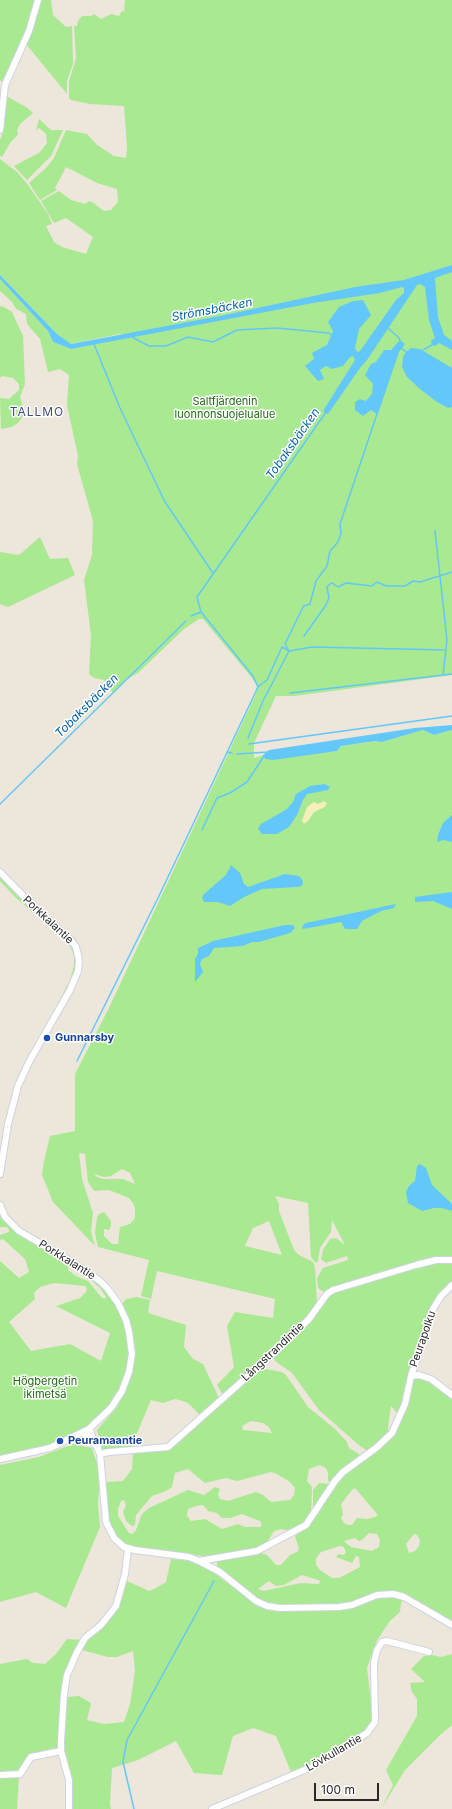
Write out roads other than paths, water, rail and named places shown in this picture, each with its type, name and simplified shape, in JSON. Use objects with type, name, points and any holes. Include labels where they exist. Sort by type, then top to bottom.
[{"type":"street","points":[[0,130],[3,84],[29,31],[38,0]]},
{"type":"street","name":"Porkkalantie","points":[[0,872],[26,900],[70,939],[76,947],[79,960],[78,971],[70,990],[26,1068],[18,1086],[8,1124],[0,1174]]},
{"type":"street","name":"Porkkalantie","points":[[0,1205],[5,1217],[19,1231],[100,1281],[118,1303],[126,1320],[132,1354],[127,1379],[122,1391],[111,1408],[89,1429],[50,1448],[0,1459]]},
{"type":"street","name":"Långstrandintie","points":[[99,1451],[110,1452],[168,1447],[265,1361],[309,1319],[326,1294],[333,1290],[416,1265],[436,1260],[452,1260]]},
{"type":"street","name":"Peurapolku","points":[[198,1561],[214,1557],[257,1551],[298,1531],[306,1524],[335,1481],[343,1472],[376,1448],[392,1433],[405,1404],[411,1376],[433,1309],[441,1296],[452,1285]]},
{"type":"street","points":[[411,1376],[419,1375],[431,1379],[452,1395]]},
{"type":"street","points":[[89,1429],[96,1440],[99,1451],[106,1522],[114,1538],[128,1549],[189,1557],[212,1567],[226,1576],[250,1597],[267,1606],[280,1608],[339,1607],[352,1605],[377,1595],[393,1594],[404,1597],[452,1625]]},
{"type":"street","points":[[83,1433],[99,1451]]},
{"type":"street","points":[[69,1809],[69,1780],[61,1750],[64,1694],[67,1675],[85,1638],[101,1625],[116,1606],[125,1574],[128,1549]]},
{"type":"street","points":[[212,1567],[214,1557]]},
{"type":"street","name":"Lövkullantie","points":[[212,1809],[314,1766],[367,1733],[375,1722],[374,1663],[377,1650],[382,1642],[387,1641],[429,1652]]},
{"type":"street","points":[[0,1775],[20,1774],[31,1757],[61,1750]]},
{"type":"water","points":[[452,265],[452,272],[435,278],[438,317],[444,335],[452,341],[452,350],[439,343],[435,346],[432,345],[431,341],[435,338],[429,320],[425,287],[420,284],[417,285],[367,360],[328,414],[323,411],[355,360],[353,356],[350,357],[343,366],[332,369],[326,366],[320,370],[324,379],[318,381],[305,366],[314,359],[312,353],[327,345],[333,331],[328,322],[339,307],[353,301],[363,300],[371,315],[359,329],[355,348],[357,352],[360,351],[396,300],[404,293],[404,288],[402,287],[380,293],[313,303],[71,349],[53,342],[48,331],[0,279],[0,275],[57,334],[71,344],[225,315],[355,287],[404,280]]},
{"type":"water","points":[[400,340],[405,344],[399,352],[380,408],[377,414],[371,410],[363,416],[355,410],[355,402],[360,399],[366,401],[372,394],[373,384],[365,375],[371,364],[376,362],[384,350],[391,350]]},
{"type":"water","points":[[411,348],[420,349],[452,368],[452,407],[448,408],[437,402],[407,377],[402,367],[403,357]]},
{"type":"water","points":[[452,725],[452,730],[434,735],[423,730],[382,742],[375,741],[341,746],[337,751],[273,760],[265,759],[263,755],[269,750],[415,728]]},
{"type":"water","points":[[325,784],[330,787],[328,790],[307,794],[297,815],[289,827],[277,834],[262,834],[258,829],[261,824],[287,809],[293,802],[296,794],[310,786]]},
{"type":"water","points":[[452,815],[452,842],[443,840],[437,842],[443,823]]},
{"type":"water","points":[[231,865],[240,873],[244,884],[248,887],[285,874],[299,876],[303,881],[302,886],[262,889],[244,897],[230,906],[218,902],[204,902],[202,898],[204,894],[226,875]]},
{"type":"water","points":[[452,892],[452,909],[433,901],[415,902],[415,897]]},
{"type":"water","points":[[396,904],[394,908],[381,911],[362,921],[357,929],[345,929],[341,922],[303,929],[302,926],[306,923]]},
{"type":"water","points":[[285,925],[293,925],[295,928],[290,933],[259,942],[252,942],[243,946],[214,948],[209,956],[202,959],[200,964],[203,972],[195,982],[195,959],[198,954],[198,948],[213,941]]},
{"type":"water","points":[[420,1164],[426,1168],[432,1185],[452,1204],[452,1211],[442,1208],[434,1208],[422,1211],[408,1203],[406,1192],[409,1186],[415,1181],[417,1166]]},
{"type":"waterway","points":[[132,337],[149,346],[166,346],[188,337],[213,342],[237,330],[277,328],[329,333],[331,335]]},
{"type":"waterway","points":[[388,328],[399,338],[400,341]]},
{"type":"waterway","points":[[94,344],[120,408],[165,502],[213,573]]},
{"type":"waterway","points":[[423,350],[432,345]]},
{"type":"waterway","points":[[400,347],[406,352]]},
{"type":"waterway","points":[[248,738],[263,701],[289,651],[285,644],[302,609],[304,606],[310,604],[316,581],[327,566],[330,551],[338,542],[341,533],[340,524],[378,411]]},
{"type":"waterway","name":"Tobaksbäcken","points":[[191,616],[201,612],[197,597],[326,412]]},
{"type":"waterway","points":[[435,531],[447,640],[443,675]]},
{"type":"waterway","points":[[304,636],[326,605],[329,598],[327,587],[332,583],[338,587],[346,583],[372,586],[377,582],[386,586],[405,586],[413,581],[420,582],[452,572]]},
{"type":"waterway","points":[[77,1061],[159,896],[258,687],[253,676],[201,612]]},
{"type":"waterway","name":"Tobaksbäcken","points":[[0,804],[186,621]]},
{"type":"waterway","points":[[259,686],[267,680],[282,647],[289,651],[312,647],[446,650]]},
{"type":"waterway","points":[[290,693],[452,674]]},
{"type":"waterway","points":[[249,744],[452,716]]},
{"type":"waterway","points":[[227,752],[232,753]]},
{"type":"waterway","points":[[237,754],[268,752]]},
{"type":"waterway","points":[[202,830],[217,798],[230,793],[247,782],[264,756]]},
{"type":"waterway","points":[[134,1809],[123,1762],[127,1740],[214,1581]]},
{"type":"place","name":"Gunnarsby","points":[[47,1038]]},
{"type":"place","name":"Peuramaantie","points":[[60,1441]]},
{"type":"district","name":"TALLMO","points":[[37,412]]},
{"type":"water label","name":"Strömsbäcken","points":[[212,310]]},
{"type":"park label","name":"Saltfjärdenin luonnonsuojelualue","points":[[225,408]]},
{"type":"park label","name":"Högbergetin ikimetsä","points":[[45,1388]]}]
